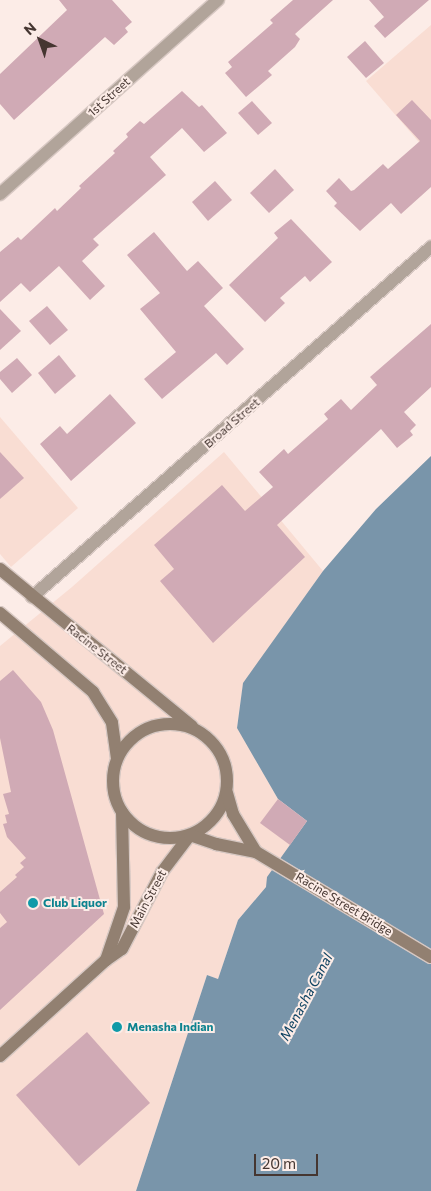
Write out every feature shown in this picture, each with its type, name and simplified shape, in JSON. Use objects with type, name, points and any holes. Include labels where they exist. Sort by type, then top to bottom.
[{"type":"main road","name":"Racine Street","points":[[0,568],[32,597],[196,729]]},
{"type":"main road","points":[[0,613],[93,692],[112,723],[117,758],[113,776],[114,795],[122,812],[135,826],[152,835],[171,838],[190,835],[202,828],[218,813],[227,793],[228,774],[222,756],[211,740],[196,729],[178,723],[159,724],[134,736],[117,758]]},
{"type":"main road","points":[[227,793],[234,814],[256,852]]},
{"type":"main road","name":"Main Street","points":[[106,960],[124,907],[122,812]]},
{"type":"main road","points":[[190,835],[216,844],[256,852]]},
{"type":"main road","name":"Main Street","points":[[0,1056],[106,960],[122,949],[162,872],[190,835]]},
{"type":"main road","name":"Racine Street Bridge","points":[[256,852],[431,957]]},
{"type":"street","name":"1st Street","points":[[0,194],[218,0]]},
{"type":"street","name":"Broad Street","points":[[32,597],[431,247]]},
{"type":"shaded area","points":[[431,25],[431,156],[366,81]]},
{"type":"shaded area","points":[[0,417],[78,508],[11,567],[0,554]]},
{"type":"shaded area","points":[[224,452],[323,571],[243,684],[237,727],[278,799],[307,821],[266,887],[238,920],[218,979],[207,975],[136,1191],[0,1191],[0,646],[72,587]]},
{"type":"water","name":"Menasha Canal","points":[[431,456],[431,1191],[136,1191],[207,975],[218,979],[238,920],[266,887],[267,877],[307,821],[278,799],[237,728],[243,683],[323,571],[376,509]]},
{"type":"building","points":[[59,0],[112,0],[132,22],[125,28],[128,32],[114,45],[105,37],[14,120],[0,104],[0,74],[67,10]]},
{"type":"building","points":[[293,0],[333,0],[295,34],[300,39],[295,47],[268,71],[272,75],[246,97],[225,73],[232,67],[228,62],[273,23],[270,20]]},
{"type":"building","points":[[369,0],[429,0],[385,38],[374,26],[384,17]]},
{"type":"building","points":[[365,41],[384,63],[366,78],[347,57]]},
{"type":"building","points":[[182,91],[199,107],[202,105],[227,133],[204,152],[182,128],[150,157],[166,175],[93,239],[99,245],[82,261],[105,286],[90,300],[59,266],[30,292],[21,283],[0,302],[0,252],[18,237],[21,240],[55,208],[57,211],[81,188],[79,186],[115,153],[113,151],[128,137],[126,134],[140,121],[144,124]]},
{"type":"building","points":[[412,100],[431,120],[431,187],[401,214],[391,203],[360,231],[334,206],[337,203],[326,191],[339,178],[351,191],[354,190],[383,164],[388,169],[420,141],[396,115]]},
{"type":"building","points":[[252,101],[272,123],[258,135],[238,113]]},
{"type":"building","points":[[275,169],[294,190],[269,213],[250,193]]},
{"type":"building","points":[[215,181],[232,200],[208,221],[192,202]]},
{"type":"building","points":[[291,219],[332,262],[310,282],[305,276],[280,298],[285,303],[265,322],[229,285],[278,238],[274,233]]},
{"type":"building","points":[[154,232],[187,271],[198,261],[223,288],[204,306],[244,349],[227,365],[216,353],[162,399],[144,379],[176,352],[140,309],[160,293],[127,255]]},
{"type":"building","points":[[47,306],[68,330],[50,345],[29,321]]},
{"type":"building","points":[[0,309],[21,331],[0,350]]},
{"type":"building","points":[[431,324],[431,387],[404,412],[416,425],[410,431],[413,435],[397,448],[381,429],[277,525],[305,557],[213,643],[160,581],[174,569],[154,545],[222,485],[245,511],[273,487],[259,472],[284,449],[288,454],[328,419],[324,414],[341,399],[351,410],[377,385],[370,377]]},
{"type":"building","points":[[59,355],[76,376],[55,394],[38,373]]},
{"type":"building","points":[[17,358],[32,375],[12,393],[0,379],[0,372]]},
{"type":"building","points":[[110,394],[136,423],[71,481],[40,444],[60,426],[67,434]]},
{"type":"building","points":[[0,452],[24,478],[0,499]]},
{"type":"building","points":[[13,670],[41,702],[53,730],[104,914],[0,1010],[0,928],[7,922],[0,913],[0,892],[17,877],[15,875],[24,867],[20,863],[26,858],[7,837],[3,824],[7,823],[5,815],[9,814],[3,794],[11,792],[0,738],[0,681]]},
{"type":"building","points":[[278,799],[307,821],[290,845],[260,823]]},
{"type":"building","points":[[87,1032],[150,1103],[79,1166],[16,1095]]},
{"type":"place","name":"Club Liquor","points":[[33,903]]},
{"type":"place","name":"Menasha Indian","points":[[117,1027]]}]
